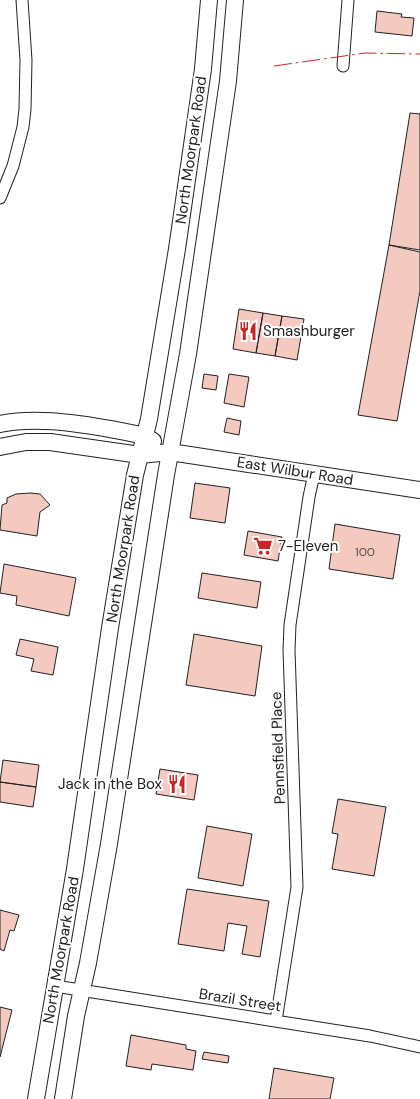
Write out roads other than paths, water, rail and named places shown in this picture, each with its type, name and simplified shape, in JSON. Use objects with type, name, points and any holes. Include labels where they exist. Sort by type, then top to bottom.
[{"type":"main road","name":"North Moorpark Road","points":[[36,1099],[75,869],[114,600],[135,475],[145,436],[176,249],[203,69],[209,0]]},
{"type":"main road","name":"North Moorpark Road","points":[[63,1099],[76,1016],[88,963],[109,844],[170,452],[188,354],[228,81],[235,0]]},
{"type":"main road","points":[[0,424],[44,421],[145,436],[170,452]]},
{"type":"main road","points":[[0,447],[26,442],[50,442],[140,456],[170,452]]},
{"type":"main road","name":"East Wilbur Road","points":[[170,452],[420,490]]},
{"type":"street","points":[[0,198],[13,166],[24,118],[26,60],[22,0]]},
{"type":"street","points":[[343,66],[348,0]]},
{"type":"street","name":"Pennsfield Place","points":[[276,1021],[297,887],[289,650],[290,625],[314,474]]},
{"type":"street","name":"Brazil Street","points":[[54,986],[386,1039],[420,1047]]},
{"type":"place","name":"Smashburger","points":[[248,331]]},
{"type":"place","name":"7-Eleven","points":[[263,546]]},
{"type":"place","name":"Jack in the Box","points":[[177,784]]}]
